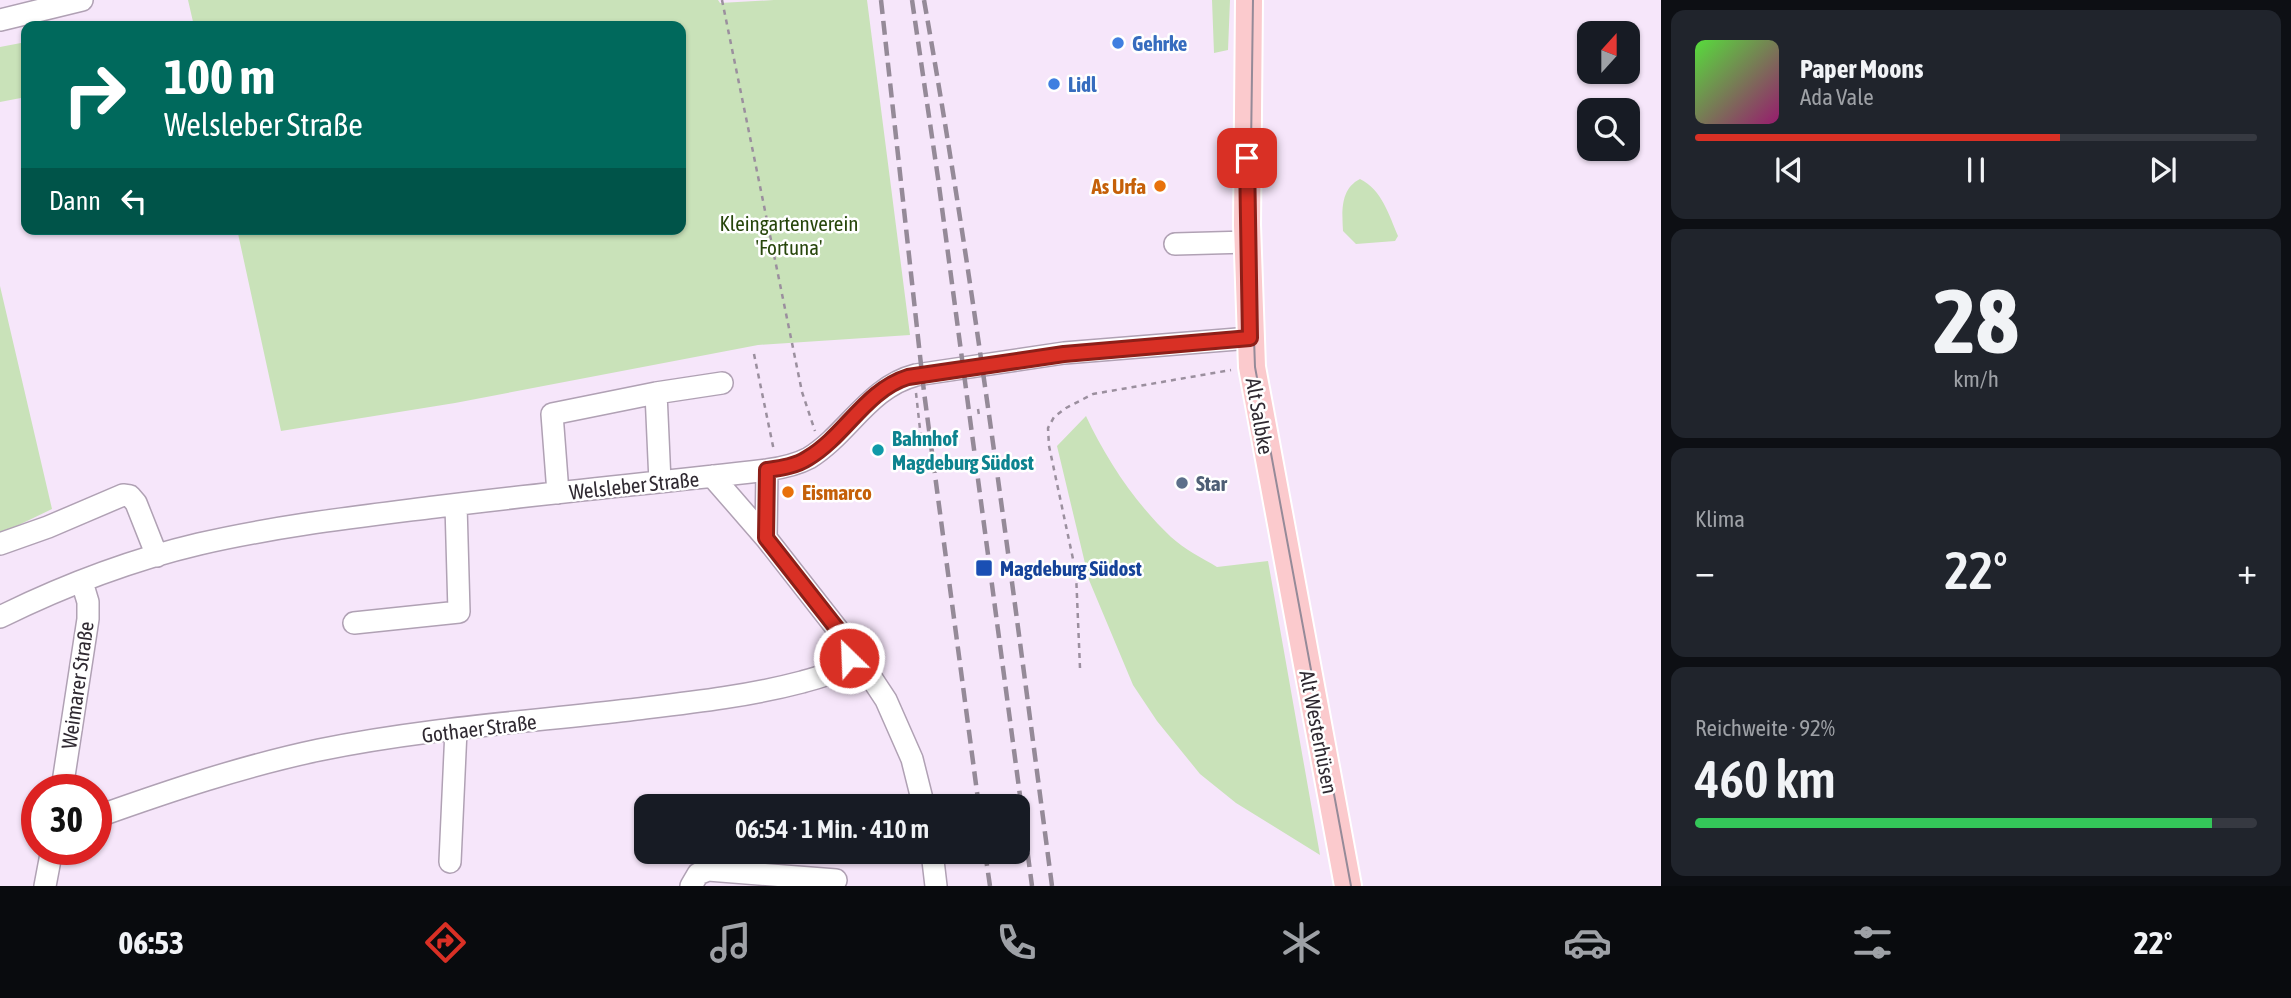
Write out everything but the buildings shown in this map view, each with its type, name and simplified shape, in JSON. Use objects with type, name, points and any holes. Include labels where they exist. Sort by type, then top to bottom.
[{"type":"main road","name":"Alt Salbke","points":[[1250,0],[1247,142],[1252,367],[1290,579]]},
{"type":"main road","name":"Alt Westerhüsen","points":[[1290,579],[1348,886]]},
{"type":"street","points":[[0,20],[33,6],[82,0]]},
{"type":"street","points":[[1175,244],[1248,242]]},
{"type":"street","name":"Welsleber Straße","points":[[0,617],[82,582],[157,556],[198,544],[277,528],[772,469],[798,463],[821,449],[879,394],[895,383],[914,376],[1064,354],[1250,338]]},
{"type":"street","points":[[558,493],[552,414],[722,383]]},
{"type":"street","points":[[656,393],[660,482]]},
{"type":"street","points":[[766,538],[772,469]]},
{"type":"street","points":[[712,476],[766,538],[849,644],[893,713],[912,759],[921,794]]},
{"type":"street","points":[[0,544],[123,495],[130,496],[136,503],[157,556]]},
{"type":"street","points":[[354,623],[459,612],[456,505]]},
{"type":"street","name":"Weimarer Straße","points":[[64,774],[88,619],[88,602],[82,582]]},
{"type":"street","name":"Gothaer Straße","points":[[112,812],[219,775],[287,757],[375,740],[765,691],[836,670],[848,661],[849,644]]},
{"type":"street","points":[[450,862],[456,730]]},
{"type":"street","points":[[933,864],[936,886]]},
{"type":"street","points":[[45,886],[49,865]]},
{"type":"street","points":[[691,886],[698,874],[708,870],[836,880]]},
{"type":"path","points":[[722,0],[802,392],[821,449]]},
{"type":"path","points":[[754,354],[772,469]]},
{"type":"path","points":[[1080,668],[1076,573],[1048,440],[1050,422],[1060,412],[1093,394],[1252,367]]},
{"type":"path","points":[[914,376],[921,438]]},
{"type":"path","points":[[978,409],[979,415]]},
{"type":"green space","name":"Kleingartenverein 'Fortuna'","points":[[188,0],[718,0],[720,3],[867,0],[910,335],[758,345],[455,403],[281,431],[238,235],[686,235],[686,21],[193,21]]},
{"type":"green space","points":[[1212,0],[1230,0],[1228,50],[1214,53]]},
{"type":"green space","points":[[21,43],[21,98],[0,102],[0,47]]},
{"type":"green space","points":[[1360,179],[1374,190],[1384,204],[1398,236],[1395,241],[1356,244],[1343,231],[1346,195],[1353,183]]},
{"type":"green space","points":[[0,286],[52,509],[0,534]]},
{"type":"green space","points":[[1086,416],[1122,480],[1145,510],[1176,541],[1217,567],[1268,561],[1320,855],[1236,803],[1200,774],[1157,721],[1133,685],[1089,580],[1057,446]]},
{"type":"tram line","points":[[1253,0],[1250,221],[1255,367],[1351,886]]},
{"type":"railway","points":[[881,0],[924,392],[977,794]]},
{"type":"railway","points":[[912,0],[1032,886]]},
{"type":"railway","points":[[924,0],[977,331],[1052,886]]},
{"type":"railway","points":[[987,864],[990,886]]},
{"type":"place","name":"Gehrke","points":[[1118,43]]},
{"type":"place","name":"Lidl","points":[[1054,84]]},
{"type":"place","name":"As Urfa","points":[[1160,186]]},
{"type":"place","name":"Bahnhof Magdeburg Südost","points":[[878,450]]},
{"type":"place","name":"Star","points":[[1182,483]]},
{"type":"place","name":"Eismarco","points":[[788,492]]},
{"type":"place","name":"Magdeburg Südost","points":[[984,568]]},
{"type":"route","points":[[849,658],[849,644],[766,538],[767,470],[790,466],[812,456],[879,394],[908,377],[1064,354],[1250,338],[1247,158]]}]
